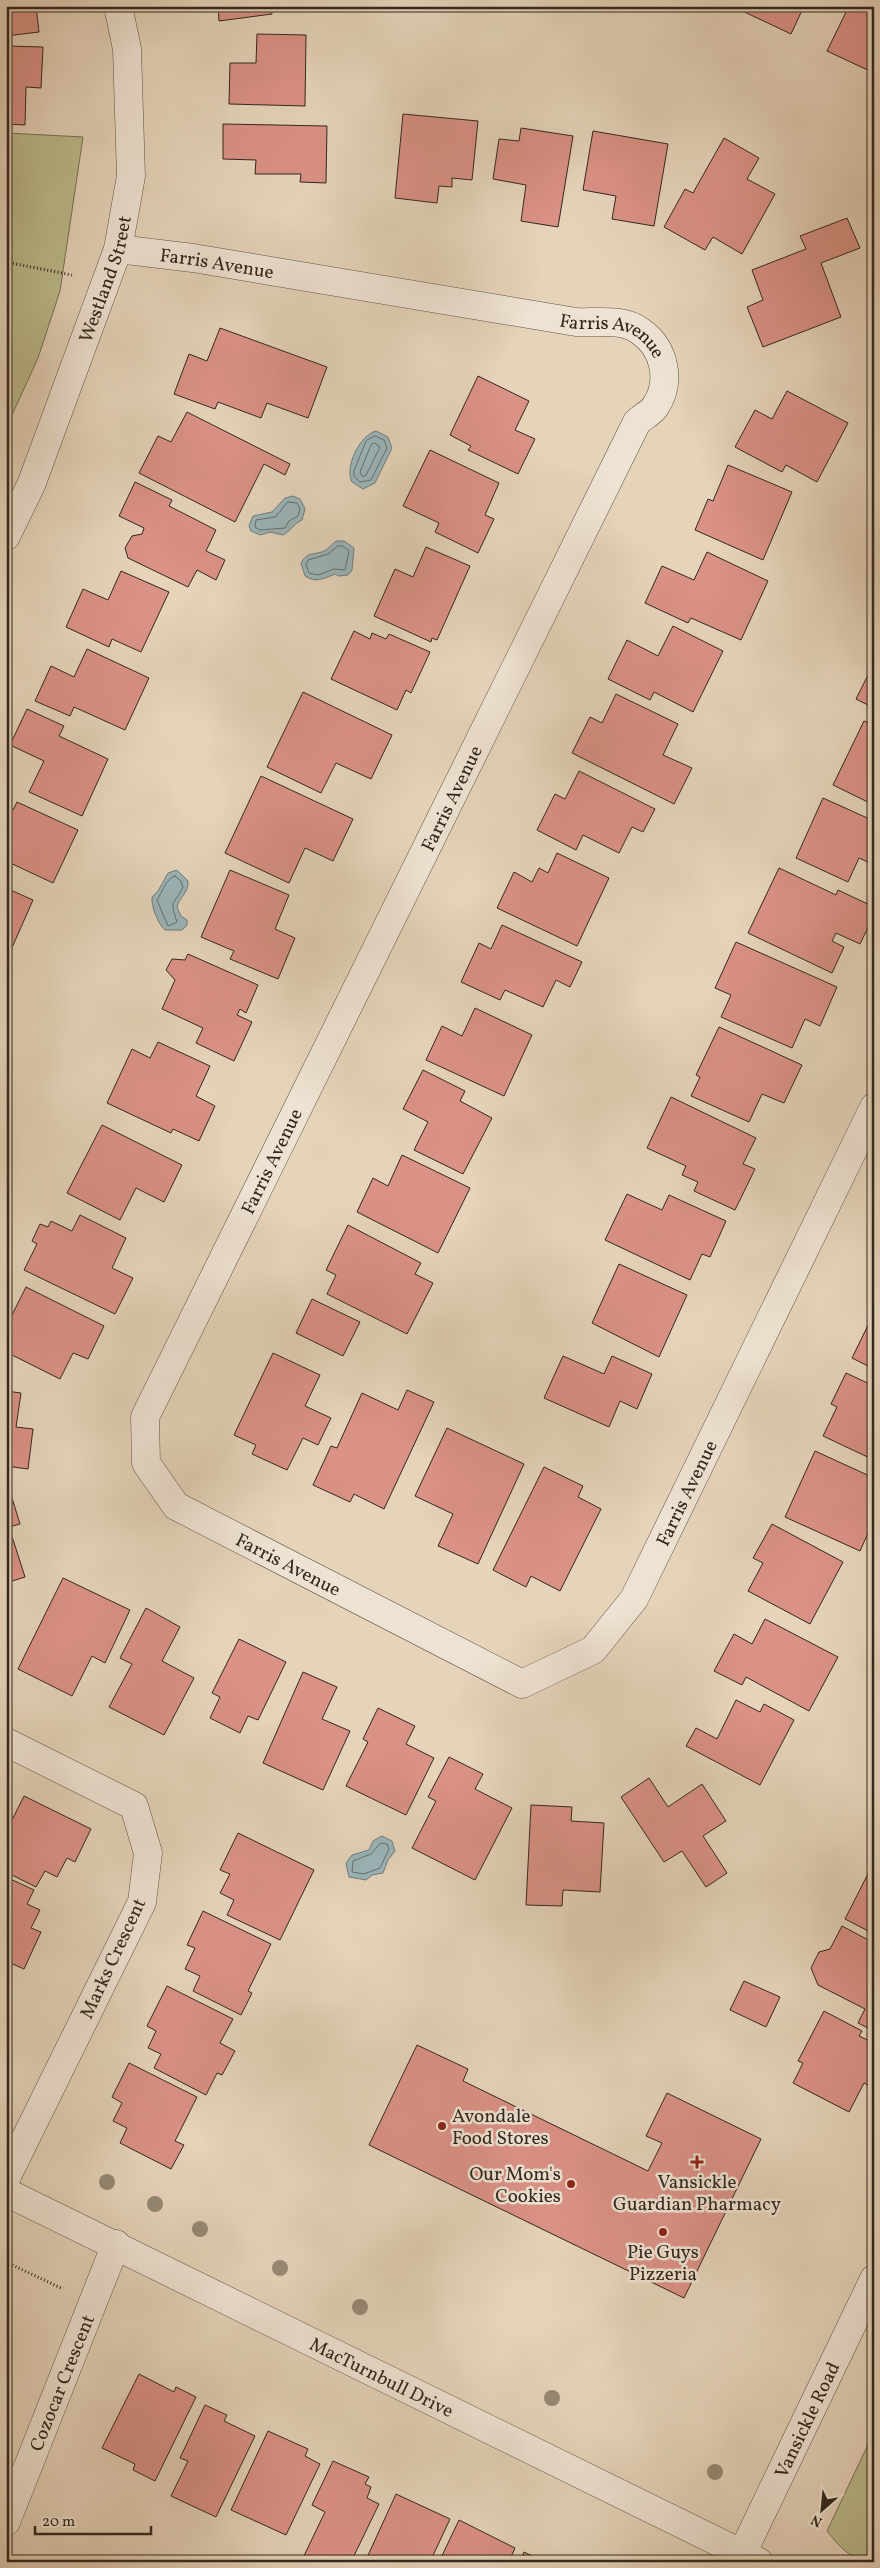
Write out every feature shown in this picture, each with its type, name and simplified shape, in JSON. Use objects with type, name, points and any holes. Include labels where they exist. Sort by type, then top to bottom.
[{"type":"street","name":"Westland Street","points":[[6,536],[31,485],[118,248],[131,176],[127,49],[118,6]]},
{"type":"street","name":"Farris Avenue","points":[[118,248],[193,258],[576,322],[613,321],[640,331],[646,337],[663,357],[664,374],[663,389],[655,408],[637,422],[145,1416],[146,1463],[176,1506],[522,1684],[593,1650],[634,1599],[874,1106]]},
{"type":"street","name":"Marks Crescent","points":[[6,1742],[134,1806],[148,1853],[142,1902],[6,2178]]},
{"type":"street","name":"MacTurnbull Drive","points":[[6,2192],[116,2244],[746,2559]]},
{"type":"street","name":"Cozocar Crescent","points":[[6,2522],[116,2244]]},
{"type":"street","name":"Vansickle Road","points":[[746,2559],[874,2278]]},
{"type":"path","points":[[6,262],[106,282]]},
{"type":"path","points":[[6,2262],[93,2303]]},
{"type":"shaded area","points":[[6,133],[83,137],[60,291],[38,358],[6,428]]},
{"type":"shaded area","points":[[874,2432],[874,2562],[853,2556],[841,2547],[827,2531]]},
{"type":"water","points":[[376,431],[388,437],[392,448],[375,483],[363,489],[352,482],[350,468],[359,445]]},
{"type":"water","points":[[293,496],[300,499],[305,509],[302,520],[296,523],[288,532],[283,535],[270,532],[260,535],[251,531],[249,526],[253,516],[272,512],[285,498]]},
{"type":"water","points":[[336,541],[344,541],[354,548],[352,570],[348,575],[339,576],[335,574],[316,580],[305,576],[301,563],[306,556],[326,550]]},
{"type":"water","points":[[177,870],[188,881],[187,889],[177,907],[181,916],[187,920],[187,925],[182,930],[165,930],[156,915],[152,897],[158,891],[168,873]]},
{"type":"water","points":[[382,1836],[392,1841],[395,1851],[388,1860],[383,1873],[372,1875],[366,1880],[349,1877],[346,1863],[352,1855],[369,1850],[373,1841]]},
{"type":"building","points":[[6,6],[36,6],[39,32],[6,36]]},
{"type":"building","points":[[218,6],[285,6],[271,8],[272,14],[219,21]]},
{"type":"building","points":[[737,6],[804,6],[791,34],[736,8]]},
{"type":"building","points":[[849,6],[874,6],[874,73],[827,51]]},
{"type":"building","points":[[257,34],[306,35],[305,106],[229,104],[230,63],[256,63]]},
{"type":"building","points":[[6,46],[43,47],[41,88],[26,87],[25,125],[6,124]]},
{"type":"building","points":[[403,114],[478,121],[472,180],[452,178],[452,187],[439,186],[437,203],[395,198]]},
{"type":"building","points":[[223,124],[327,126],[326,183],[300,182],[301,174],[255,174],[256,160],[223,159]]},
{"type":"building","points":[[521,128],[573,136],[558,227],[521,221],[526,185],[493,179],[499,139],[519,141]]},
{"type":"building","points":[[593,131],[668,144],[654,226],[612,219],[616,196],[583,190]]},
{"type":"building","points":[[724,138],[759,158],[747,179],[775,194],[742,254],[713,237],[705,250],[664,227],[685,189],[693,193]]},
{"type":"building","points":[[847,218],[860,248],[821,263],[841,317],[763,347],[747,307],[763,300],[752,270],[806,249],[800,236]]},
{"type":"building","points":[[220,328],[327,367],[308,418],[267,403],[261,418],[218,402],[215,409],[174,394],[189,354],[207,361]]},
{"type":"building","points":[[478,376],[529,401],[515,430],[535,439],[518,474],[468,450],[471,446],[450,435]]},
{"type":"building","points":[[787,391],[848,423],[817,482],[786,465],[782,472],[735,447],[755,410],[772,419]]},
{"type":"building","points":[[187,412],[290,464],[285,475],[264,464],[235,522],[139,473],[158,436],[171,442]]},
{"type":"building","points":[[430,450],[499,483],[485,515],[494,519],[478,553],[435,532],[439,523],[403,506]]},
{"type":"building","points":[[728,465],[792,492],[763,560],[695,530],[708,499],[713,501]]},
{"type":"building","points":[[135,482],[172,500],[169,506],[216,530],[206,551],[225,560],[216,580],[197,570],[188,587],[128,558],[125,548],[132,536],[142,534],[144,528],[119,516]]},
{"type":"building","points":[[426,547],[470,566],[437,640],[432,638],[431,642],[374,616],[395,569],[413,577]]},
{"type":"building","points":[[707,552],[768,581],[741,640],[691,618],[688,623],[645,603],[662,566],[694,580]]},
{"type":"building","points":[[121,571],[169,592],[141,652],[112,639],[109,647],[66,627],[83,589],[108,600]]},
{"type":"building","points":[[673,626],[723,651],[693,712],[654,692],[650,700],[608,679],[627,640],[658,656]]},
{"type":"building","points":[[354,631],[370,639],[372,633],[386,639],[389,634],[430,652],[411,693],[406,690],[397,710],[331,679]]},
{"type":"building","points":[[87,649],[149,678],[125,730],[74,707],[70,716],[35,701],[51,666],[74,677]]},
{"type":"building","points":[[874,663],[874,708],[856,699]]},
{"type":"building","points":[[303,692],[392,735],[371,779],[336,763],[321,793],[267,767]]},
{"type":"building","points":[[616,694],[678,724],[663,755],[692,768],[674,804],[572,753],[590,717],[602,723]]},
{"type":"building","points":[[27,709],[64,726],[59,736],[108,759],[82,816],[29,792],[44,761],[10,745]]},
{"type":"building","points":[[864,721],[874,725],[874,805],[833,785]]},
{"type":"building","points":[[579,771],[655,809],[643,832],[632,827],[619,853],[583,835],[576,850],[537,830],[555,794],[565,799]]},
{"type":"building","points":[[261,776],[353,819],[333,861],[305,848],[289,883],[225,853]]},
{"type":"building","points":[[823,798],[874,821],[874,865],[859,858],[848,882],[796,858]]},
{"type":"building","points":[[17,802],[78,830],[53,883],[6,861],[6,807],[13,810]]},
{"type":"building","points":[[557,853],[609,878],[577,946],[497,908],[514,872],[532,882],[539,868],[548,873]]},
{"type":"building","points":[[779,868],[836,895],[838,890],[874,907],[874,915],[860,944],[836,933],[832,941],[844,947],[832,973],[748,933]]},
{"type":"building","points":[[230,870],[289,895],[275,929],[295,938],[278,979],[230,959],[234,951],[201,937]]},
{"type":"building","points":[[6,888],[33,900],[7,959],[6,959]]},
{"type":"building","points":[[502,925],[582,962],[570,987],[556,980],[543,1007],[505,990],[500,1000],[461,982],[479,943],[491,949]]},
{"type":"building","points":[[736,942],[837,987],[820,1026],[805,1019],[792,1048],[721,1017],[731,995],[715,988]]},
{"type":"building","points":[[188,954],[258,985],[246,1013],[240,1009],[237,1015],[252,1022],[234,1061],[196,1043],[203,1028],[162,1009],[175,980],[166,970],[172,959],[185,960]]},
{"type":"building","points":[[475,1008],[532,1035],[504,1096],[426,1060],[442,1026],[462,1036]]},
{"type":"building","points":[[719,1027],[802,1065],[784,1103],[762,1094],[749,1122],[691,1096],[700,1077],[696,1075]]},
{"type":"building","points":[[158,1042],[210,1066],[196,1096],[215,1106],[199,1141],[173,1129],[171,1133],[107,1103],[132,1049],[150,1058]]},
{"type":"building","points":[[423,1070],[465,1091],[460,1101],[492,1118],[463,1174],[414,1150],[428,1122],[403,1109]]},
{"type":"building","points":[[671,1097],[756,1138],[743,1164],[755,1169],[735,1210],[694,1191],[698,1182],[682,1175],[686,1166],[647,1148]]},
{"type":"building","points":[[102,1125],[182,1165],[164,1202],[136,1188],[120,1220],[67,1193]]},
{"type":"building","points":[[402,1155],[470,1188],[438,1253],[357,1212],[373,1178],[388,1186]]},
{"type":"building","points":[[627,1194],[662,1210],[669,1195],[726,1221],[710,1257],[702,1254],[690,1280],[605,1240]]},
{"type":"building","points":[[80,1215],[126,1238],[112,1268],[133,1278],[115,1314],[24,1270],[37,1244],[32,1241],[40,1224],[48,1227],[51,1221],[72,1231]]},
{"type":"building","points":[[348,1225],[421,1263],[415,1274],[433,1283],[407,1334],[327,1294],[336,1275],[326,1270]]},
{"type":"building","points":[[619,1264],[687,1295],[659,1357],[592,1323]]},
{"type":"building","points":[[26,1287],[104,1326],[88,1359],[73,1353],[60,1379],[6,1352],[6,1327]]},
{"type":"building","points":[[312,1299],[360,1322],[343,1356],[296,1333]]},
{"type":"building","points":[[874,1313],[874,1369],[852,1358]]},
{"type":"building","points":[[273,1353],[320,1375],[305,1406],[331,1418],[318,1445],[303,1438],[287,1470],[252,1454],[256,1445],[234,1435]]},
{"type":"building","points":[[563,1356],[604,1374],[612,1356],[652,1374],[637,1409],[620,1401],[609,1427],[544,1398]]},
{"type":"building","points":[[846,1373],[874,1386],[874,1460],[823,1436],[837,1407],[831,1404]]},
{"type":"building","points":[[407,1390],[434,1402],[384,1509],[354,1494],[350,1502],[313,1485],[331,1446],[337,1448],[362,1393],[398,1410]]},
{"type":"building","points":[[6,1391],[21,1393],[16,1427],[33,1429],[28,1469],[6,1466]]},
{"type":"building","points":[[447,1428],[524,1464],[478,1564],[438,1546],[453,1514],[415,1496]]},
{"type":"building","points":[[815,1451],[874,1478],[874,1520],[860,1551],[785,1517]]},
{"type":"building","points":[[544,1467],[583,1486],[578,1497],[601,1509],[560,1591],[531,1576],[526,1587],[493,1570]]},
{"type":"building","points":[[9,1488],[20,1524],[9,1527],[25,1577],[6,1583],[6,1489]]},
{"type":"building","points":[[772,1524],[843,1562],[810,1624],[748,1591],[763,1563],[753,1558]]},
{"type":"building","points":[[63,1578],[130,1610],[105,1663],[92,1656],[72,1696],[18,1669]]},
{"type":"building","points":[[146,1608],[180,1627],[162,1661],[194,1678],[164,1735],[109,1707],[132,1664],[120,1658]]},
{"type":"building","points":[[765,1619],[838,1657],[809,1711],[746,1677],[742,1685],[714,1671],[734,1634],[752,1644]]},
{"type":"building","points":[[239,1639],[286,1662],[258,1720],[248,1716],[240,1733],[210,1718],[220,1697],[212,1693]]},
{"type":"building","points":[[303,1672],[337,1687],[322,1719],[350,1731],[323,1790],[263,1763]]},
{"type":"building","points":[[736,1700],[760,1712],[764,1704],[794,1720],[760,1785],[686,1746],[696,1728],[717,1739]]},
{"type":"building","points":[[378,1708],[415,1726],[406,1744],[434,1758],[406,1815],[346,1786],[368,1742],[363,1739]]},
{"type":"building","points":[[449,1757],[483,1774],[475,1789],[512,1808],[475,1880],[412,1848],[436,1801],[428,1797]]},
{"type":"building","points":[[649,1778],[668,1807],[702,1784],[726,1821],[703,1836],[727,1873],[706,1887],[682,1851],[664,1862],[621,1797]]},
{"type":"building","points":[[24,1796],[91,1829],[75,1862],[67,1858],[57,1877],[45,1871],[36,1887],[6,1872],[6,1832]]},
{"type":"building","points":[[531,1805],[572,1807],[571,1821],[604,1823],[600,1892],[563,1890],[562,1906],[526,1905]]},
{"type":"building","points":[[238,1833],[314,1870],[280,1940],[227,1915],[234,1900],[220,1893],[230,1874],[220,1870]]},
{"type":"building","points":[[874,1865],[874,1934],[845,1919]]},
{"type":"building","points":[[6,1877],[34,1890],[27,1904],[40,1910],[31,1928],[41,1932],[24,1969],[6,1961]]},
{"type":"building","points":[[203,1911],[271,1944],[248,1991],[252,1993],[241,2015],[193,1991],[200,1976],[185,1969],[195,1948],[187,1945]]},
{"type":"building","points":[[842,1926],[874,1943],[874,2031],[858,2023],[865,2009],[818,1985],[811,1968],[819,1952],[830,1949]]},
{"type":"building","points":[[744,1981],[780,1997],[766,2027],[730,2010]]},
{"type":"building","points":[[167,1986],[233,2019],[220,2043],[235,2051],[222,2075],[217,2073],[206,2095],[154,2068],[161,2054],[148,2048],[156,2031],[147,2026]]},
{"type":"building","points":[[824,2011],[862,2031],[859,2036],[874,2043],[874,2089],[864,2083],[849,2112],[793,2083],[803,2063],[798,2061]]},
{"type":"building","points":[[417,2045],[468,2069],[463,2081],[648,2171],[662,2143],[646,2136],[667,2093],[761,2139],[684,2298],[369,2145]]},
{"type":"building","points":[[129,2063],[197,2097],[175,2141],[184,2145],[171,2169],[120,2143],[127,2128],[113,2121],[122,2103],[112,2097]]},
{"type":"building","points":[[139,2374],[174,2392],[176,2387],[196,2397],[155,2481],[133,2470],[135,2464],[102,2448]]},
{"type":"building","points":[[205,2405],[227,2415],[224,2421],[255,2436],[216,2517],[171,2496],[188,2461],[180,2458]]},
{"type":"building","points":[[268,2431],[308,2449],[305,2456],[320,2464],[286,2535],[231,2510]]},
{"type":"building","points":[[333,2461],[369,2477],[365,2484],[371,2487],[367,2498],[379,2504],[351,2562],[301,2562],[325,2512],[312,2505]]},
{"type":"building","points":[[396,2494],[450,2519],[430,2562],[365,2562]]},
{"type":"building","points":[[459,2520],[515,2548],[509,2562],[439,2562]]},
{"type":"building","points":[[524,2552],[544,2562],[520,2562]]},
{"type":"place","name":"Avondale Food Stores","points":[[442,2126]]},
{"type":"place","name":"Vansickle Guardian Pharmacy","points":[[697,2162]]},
{"type":"place","name":"Our Mom's Cookies","points":[[571,2184]]},
{"type":"place","name":"Pie Guys Pizzeria","points":[[663,2232]]}]
